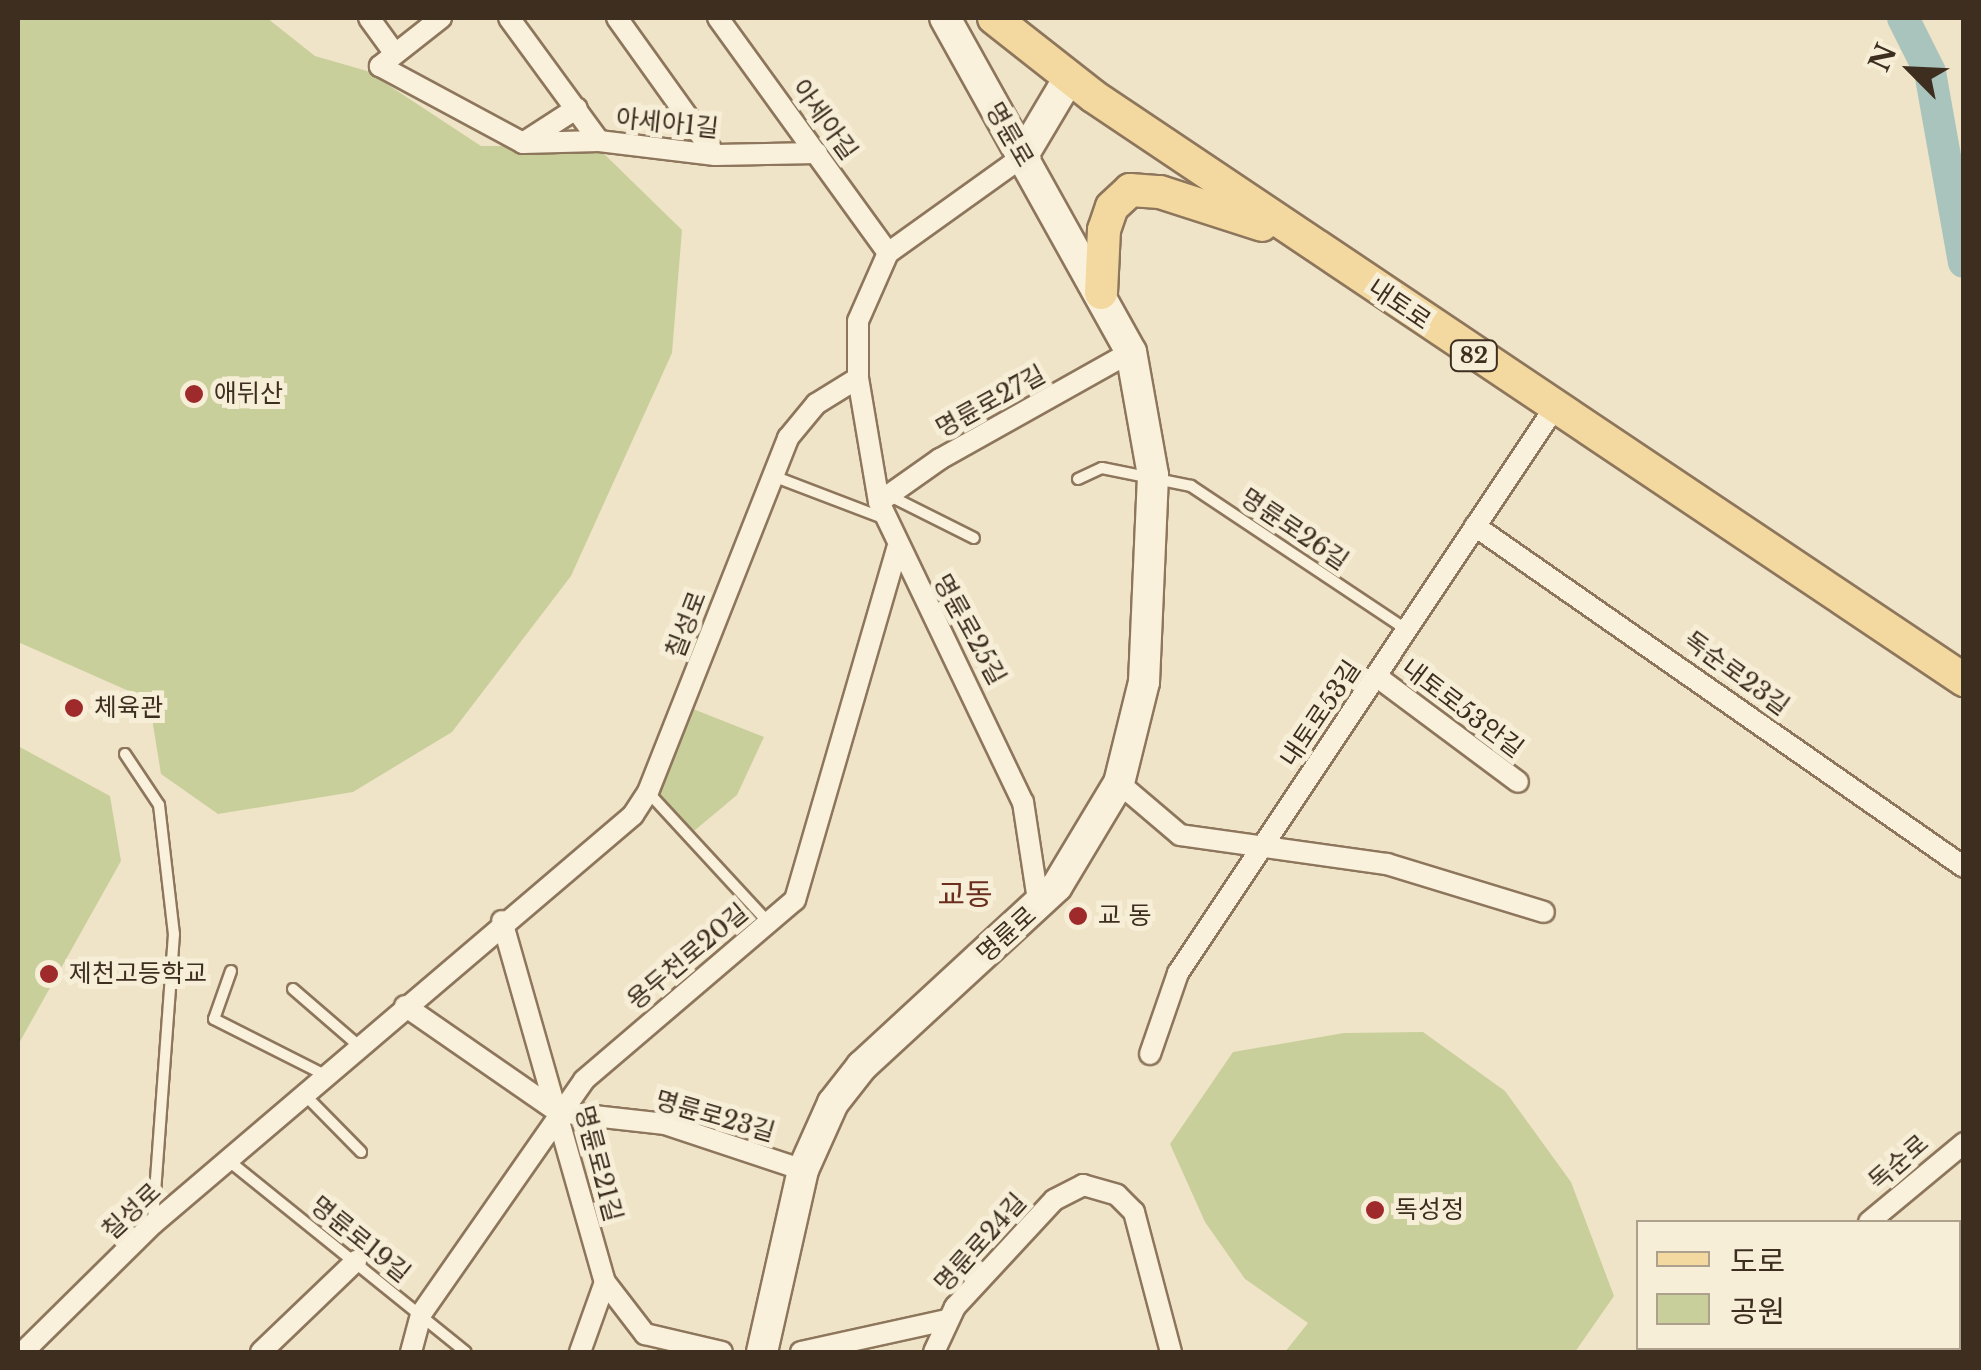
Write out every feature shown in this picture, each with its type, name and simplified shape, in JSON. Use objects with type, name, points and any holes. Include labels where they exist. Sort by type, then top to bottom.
[{"type":"main road","name":"내토로","points":[[994,18],[1069,78],[1552,410],[1964,680]]},
{"type":"main road","points":[[1101,292],[1104,230],[1112,206],[1130,190],[1160,192],[1300,238]]},
{"type":"street","points":[[369,18],[392,50]]},
{"type":"street","name":"아세아1길","points":[[508,18],[599,141],[715,155],[817,154]]},
{"type":"street","points":[[617,18],[715,155]]},
{"type":"street","name":"아세아길","points":[[718,18],[888,253]]},
{"type":"street","name":"명륜로","points":[[762,1352],[803,1170],[833,1103],[862,1066],[1039,906],[1093,834],[1118,783],[1144,682],[1154,475],[1131,352],[946,18]]},
{"type":"street","points":[[434,20],[392,50],[380,66],[523,142],[599,141]]},
{"type":"street","points":[[858,378],[858,321],[888,253],[1022,157],[1069,78]]},
{"type":"street","points":[[523,142],[577,108]]},
{"type":"street","name":"명륜로27길","points":[[884,505],[1131,352]]},
{"type":"street","name":"칠성로","points":[[23,1352],[152,1224],[502,920],[616,830],[648,792],[772,476],[799,422],[858,378]]},
{"type":"street","name":"명륜로25길","points":[[858,378],[884,505],[898,548],[980,700],[1024,802],[1039,906]]},
{"type":"street","name":"내토로53길","points":[[1150,1054],[1178,973],[1552,410]]},
{"type":"street","name":"독순로23길","points":[[1475,526],[1964,867]]},
{"type":"street","name":"용두천로20길","points":[[411,1352],[421,1314],[558,1112],[584,1080],[795,900],[898,548]]},
{"type":"street","name":"내토로53안길","points":[[1376,676],[1518,782]]},
{"type":"street","points":[[1118,783],[1180,835],[1387,864],[1544,912]]},
{"type":"street","name":"명륜로21길","points":[[502,920],[605,1282],[645,1334],[722,1352]]},
{"type":"street","name":"명륜로23길","points":[[405,1006],[558,1112],[665,1124],[803,1170]]},
{"type":"street","name":"독순로","points":[[1871,1220],[1964,1143]]},
{"type":"street","name":"명륜로24길","points":[[934,1352],[946,1320],[1054,1200],[1083,1185],[1118,1195],[1134,1212],[1170,1352]]},
{"type":"street","points":[[261,1352],[356,1260]]},
{"type":"street","points":[[580,1352],[605,1282]]},
{"type":"street","points":[[801,1352],[946,1320]]},
{"type":"lane","points":[[1078,479],[1102,468],[1154,475]]},
{"type":"lane","name":"명륜로26길","points":[[1154,475],[1192,486],[1406,630]]},
{"type":"lane","points":[[772,476],[884,505],[974,538]]},
{"type":"lane","points":[[126,754],[159,805],[174,934],[152,1224]]},
{"type":"lane","points":[[648,792],[768,922]]},
{"type":"lane","points":[[231,971],[214,1019],[326,1076]]},
{"type":"lane","points":[[294,989],[359,1046]]},
{"type":"lane","points":[[304,1094],[361,1152]]},
{"type":"lane","name":"명륜로19길","points":[[228,1160],[466,1352]]},
{"type":"green space","points":[[18,18],[267,18],[315,56],[367,71],[481,146],[596,146],[682,230],[672,353],[571,576],[452,732],[353,792],[218,814],[161,774],[149,700],[18,642]]},
{"type":"green space","points":[[688,707],[764,737],[737,795],[694,831],[657,795]]},
{"type":"green space","points":[[18,746],[110,796],[121,861],[18,1045]]},
{"type":"green space","points":[[1423,1032],[1505,1091],[1571,1182],[1614,1296],[1575,1352],[1285,1352],[1308,1323],[1245,1279],[1205,1222],[1170,1144],[1233,1052],[1344,1033]]},
{"type":"waterway","points":[[1903,18],[1930,72],[1964,262]]},
{"type":"place","name":"애뒤산","points":[[194,394]]},
{"type":"place","name":"체육관","points":[[74,708]]},
{"type":"place","name":"교 동","points":[[1078,916]]},
{"type":"place","name":"제천고등학교","points":[[49,974]]},
{"type":"place","name":"독성정","points":[[1375,1210]]},
{"type":"district","name":"교동","points":[[965,895]]}]
